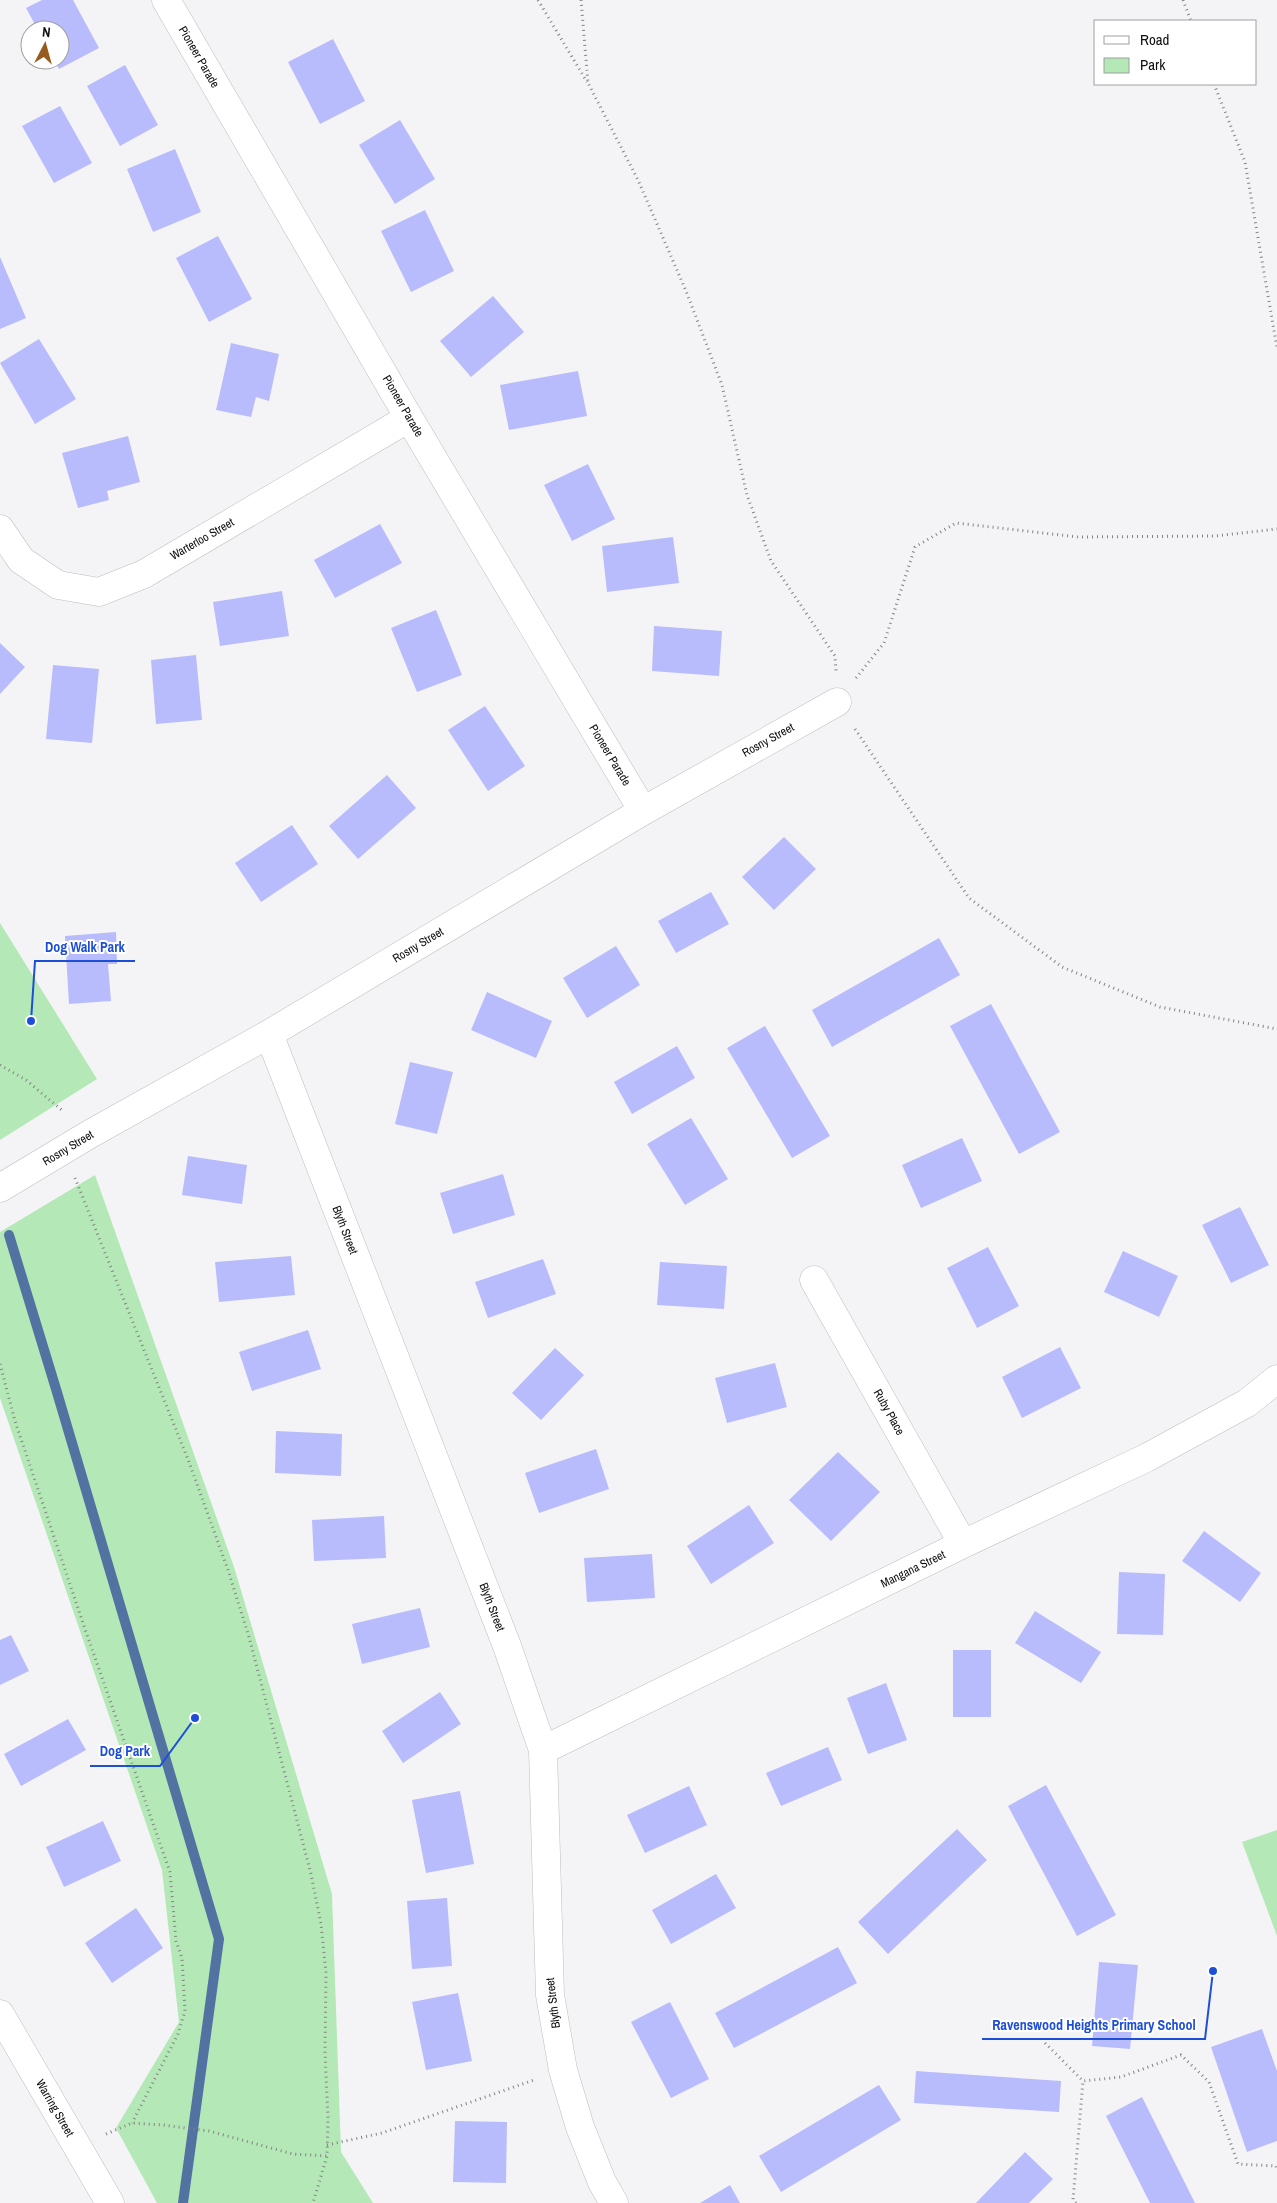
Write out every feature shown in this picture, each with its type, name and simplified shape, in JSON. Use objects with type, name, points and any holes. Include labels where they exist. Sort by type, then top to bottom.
[{"type":"street","name":"Pioneer Parade","points":[[166,0],[409,418],[643,811]]},
{"type":"street","name":"Warterloo Street","points":[[0,529],[20,560],[58,585],[98,592],[144,574],[409,418]]},
{"type":"street","name":"Rosny Street","points":[[0,1188],[90,1134],[269,1034],[643,811],[837,702]]},
{"type":"street","name":"Blyth Street","points":[[269,1034],[507,1646],[543,1750],[550,1995],[562,2070],[580,2127],[602,2182],[614,2203]]},
{"type":"street","name":"Ruby Place","points":[[814,1280],[963,1544]]},
{"type":"street","name":"Mangana Street","points":[[543,1750],[963,1544],[1146,1458],[1247,1403],[1277,1379]]},
{"type":"street","name":"Warring Street","points":[[0,2014],[110,2203]]},
{"type":"path","points":[[538,0],[588,83],[638,180],[686,291],[722,386],[747,496],[771,561],[835,656],[837,702],[969,898],[1062,967],[1160,1007],[1277,1029]]},
{"type":"path","points":[[581,0],[588,83]]},
{"type":"path","points":[[1183,0],[1191,20]]},
{"type":"path","points":[[1214,85],[1245,162],[1277,348]]},
{"type":"path","points":[[837,702],[884,643],[915,547],[956,523],[1078,537],[1215,536],[1277,529]]},
{"type":"path","points":[[0,1065],[26,1080],[90,1134]]},
{"type":"path","points":[[63,1150],[189,1462],[228,1570],[249,1637],[312,1874],[322,1924],[326,1973],[327,2156],[314,2203]]},
{"type":"path","points":[[0,1364],[15,1421],[85,1630],[170,1872],[176,1941],[182,1958],[185,2011],[178,2034],[132,2123]]},
{"type":"path","points":[[1045,2043],[1083,2081],[1073,2200],[1076,2203]]},
{"type":"path","points":[[1083,2081],[1122,2077],[1181,2055],[1209,2082],[1238,2164],[1276,2166],[1277,2169]]},
{"type":"path","points":[[327,2145],[382,2132],[562,2070]]},
{"type":"path","points":[[78,2146],[132,2123],[209,2131],[293,2154],[327,2156]]},
{"type":"green space","points":[[0,923],[97,1079],[0,1140]]},
{"type":"green space","points":[[95,1175],[234,1567],[332,1894],[341,2152],[373,2203],[157,2203],[116,2128],[179,2022],[162,1870],[0,1398],[0,1232]]},
{"type":"green space","points":[[1277,1830],[1277,1936],[1242,1842]]},
{"type":"building","points":[[42,0],[73,0],[99,48],[70,63],[70,20],[33,20],[26,8]]},
{"type":"building","points":[[333,39],[365,101],[320,124],[288,62]]},
{"type":"building","points":[[125,65],[158,125],[120,146],[87,86]]},
{"type":"building","points":[[60,106],[92,163],[54,183],[22,126]]},
{"type":"building","points":[[400,120],[435,179],[395,204],[359,145]]},
{"type":"building","points":[[175,149],[201,212],[153,232],[127,169]]},
{"type":"building","points":[[425,210],[454,271],[411,292],[381,231]]},
{"type":"building","points":[[218,236],[252,299],[209,322],[176,258]]},
{"type":"building","points":[[0,257],[26,318],[0,329]]},
{"type":"building","points":[[493,296],[524,332],[471,377],[440,341]]},
{"type":"building","points":[[39,339],[76,399],[35,424],[0,363]]},
{"type":"building","points":[[231,343],[279,354],[269,401],[256,397],[251,417],[216,410]]},
{"type":"building","points":[[578,371],[587,416],[509,430],[500,385]]},
{"type":"building","points":[[128,436],[140,482],[107,491],[109,500],[78,508],[62,453]]},
{"type":"building","points":[[588,464],[615,519],[572,541],[544,485]]},
{"type":"building","points":[[380,524],[402,563],[335,598],[314,560]]},
{"type":"building","points":[[673,537],[679,583],[607,592],[602,546]]},
{"type":"building","points":[[282,591],[289,636],[220,646],[213,602]]},
{"type":"building","points":[[436,610],[462,675],[417,692],[391,628]]},
{"type":"building","points":[[654,626],[722,631],[719,676],[652,671]]},
{"type":"building","points":[[0,643],[25,667],[0,694]]},
{"type":"building","points":[[196,655],[202,720],[156,724],[151,660]]},
{"type":"building","points":[[53,665],[99,669],[92,743],[46,739]]},
{"type":"building","points":[[485,706],[525,766],[488,791],[448,730]]},
{"type":"building","points":[[387,775],[416,808],[358,859],[329,826]]},
{"type":"building","points":[[292,825],[318,864],[261,902],[235,863]]},
{"type":"building","points":[[784,837],[816,869],[774,910],[742,877]]},
{"type":"building","points":[[711,892],[729,924],[676,953],[658,921]]},
{"type":"building","points":[[116,932],[117,964],[108,964],[111,1001],[69,1004],[65,936]]},
{"type":"building","points":[[939,938],[960,975],[832,1047],[812,1010]]},
{"type":"building","points":[[616,946],[640,985],[587,1018],[563,978]]},
{"type":"building","points":[[487,992],[552,1021],[536,1058],[471,1030]]},
{"type":"building","points":[[991,1004],[1060,1132],[1019,1154],[950,1026]]},
{"type":"building","points":[[765,1026],[830,1136],[792,1158],[727,1048]]},
{"type":"building","points":[[677,1046],[695,1078],[632,1114],[614,1082]]},
{"type":"building","points":[[410,1062],[453,1072],[437,1134],[395,1124]]},
{"type":"building","points":[[691,1118],[728,1179],[685,1205],[647,1144]]},
{"type":"building","points":[[962,1138],[982,1181],[921,1208],[902,1165]]},
{"type":"building","points":[[188,1156],[247,1165],[242,1204],[182,1195]]},
{"type":"building","points":[[503,1174],[515,1215],[453,1234],[440,1193]]},
{"type":"building","points":[[1240,1207],[1269,1265],[1231,1283],[1202,1225]]},
{"type":"building","points":[[988,1247],[1019,1306],[977,1328],[947,1268]]},
{"type":"building","points":[[1123,1251],[1178,1276],[1159,1317],[1104,1292]]},
{"type":"building","points":[[291,1256],[295,1295],[219,1302],[215,1262]]},
{"type":"building","points":[[543,1259],[556,1294],[488,1318],[475,1282]]},
{"type":"building","points":[[660,1262],[727,1266],[724,1309],[657,1305]]},
{"type":"building","points":[[308,1330],[321,1369],[252,1391],[239,1352]]},
{"type":"building","points":[[1060,1347],[1081,1388],[1022,1418],[1002,1377]]},
{"type":"building","points":[[555,1348],[584,1375],[541,1420],[512,1393]]},
{"type":"building","points":[[775,1363],[787,1407],[727,1423],[715,1378]]},
{"type":"building","points":[[276,1431],[342,1434],[341,1476],[275,1473]]},
{"type":"building","points":[[596,1449],[609,1489],[539,1513],[525,1473]]},
{"type":"building","points":[[838,1452],[880,1492],[831,1541],[789,1500]]},
{"type":"building","points":[[749,1505],[774,1543],[711,1584],[687,1546]]},
{"type":"building","points":[[384,1516],[386,1558],[314,1561],[312,1520]]},
{"type":"building","points":[[1204,1531],[1261,1573],[1240,1602],[1182,1561]]},
{"type":"building","points":[[652,1554],[655,1598],[587,1602],[584,1558]]},
{"type":"building","points":[[1119,1572],[1165,1574],[1163,1635],[1117,1634]]},
{"type":"building","points":[[420,1608],[430,1647],[362,1664],[352,1624]]},
{"type":"building","points":[[1035,1611],[1101,1652],[1081,1683],[1015,1643]]},
{"type":"building","points":[[11,1635],[29,1671],[0,1685],[0,1640]]},
{"type":"building","points":[[953,1650],[991,1650],[991,1717],[953,1717]]},
{"type":"building","points":[[886,1683],[907,1740],[868,1754],[847,1698]]},
{"type":"building","points":[[440,1692],[461,1724],[403,1763],[382,1731]]},
{"type":"building","points":[[68,1719],[86,1750],[21,1786],[4,1754]]},
{"type":"building","points":[[828,1747],[842,1780],[781,1806],[766,1773]]},
{"type":"building","points":[[1046,1785],[1116,1915],[1077,1936],[1008,1806]]},
{"type":"building","points":[[689,1786],[707,1825],[645,1853],[627,1815]]},
{"type":"building","points":[[460,1791],[474,1864],[426,1873],[412,1800]]},
{"type":"building","points":[[103,1821],[121,1861],[64,1887],[46,1847]]},
{"type":"building","points":[[957,1829],[987,1860],[888,1954],[858,1922]]},
{"type":"building","points":[[716,1874],[736,1908],[671,1944],[652,1910]]},
{"type":"building","points":[[447,1898],[452,1966],[412,1969],[407,1901]]},
{"type":"building","points":[[136,1908],[163,1948],[112,1983],[85,1943]]},
{"type":"building","points":[[838,1947],[857,1983],[734,2048],[715,2013]]},
{"type":"building","points":[[1099,1962],[1138,1965],[1130,2049],[1092,2046]]},
{"type":"building","points":[[458,1993],[472,2061],[426,2070],[412,2002]]},
{"type":"building","points":[[670,2002],[709,2079],[671,2098],[631,2022]]},
{"type":"building","points":[[1262,2029],[1277,2071],[1277,2141],[1247,2152],[1211,2047]]},
{"type":"building","points":[[916,2071],[1061,2081],[1059,2112],[914,2103]]},
{"type":"building","points":[[879,2085],[901,2120],[781,2192],[759,2156]]},
{"type":"building","points":[[1142,2097],[1195,2203],[1150,2203],[1106,2116]]},
{"type":"building","points":[[455,2121],[507,2122],[506,2183],[453,2182]]},
{"type":"building","points":[[1025,2152],[1053,2179],[1029,2203],[976,2203]]},
{"type":"building","points":[[730,2185],[740,2203],[700,2203]]},
{"type":"waterway","points":[[9,1235],[219,1939],[183,2203]]},
{"type":"place","name":"Dog Walk Park","points":[[31,1021]]},
{"type":"place","name":"Dog Park","points":[[195,1718]]},
{"type":"place","name":"Ravenswood Heights Primary School","points":[[1213,1971]]}]
